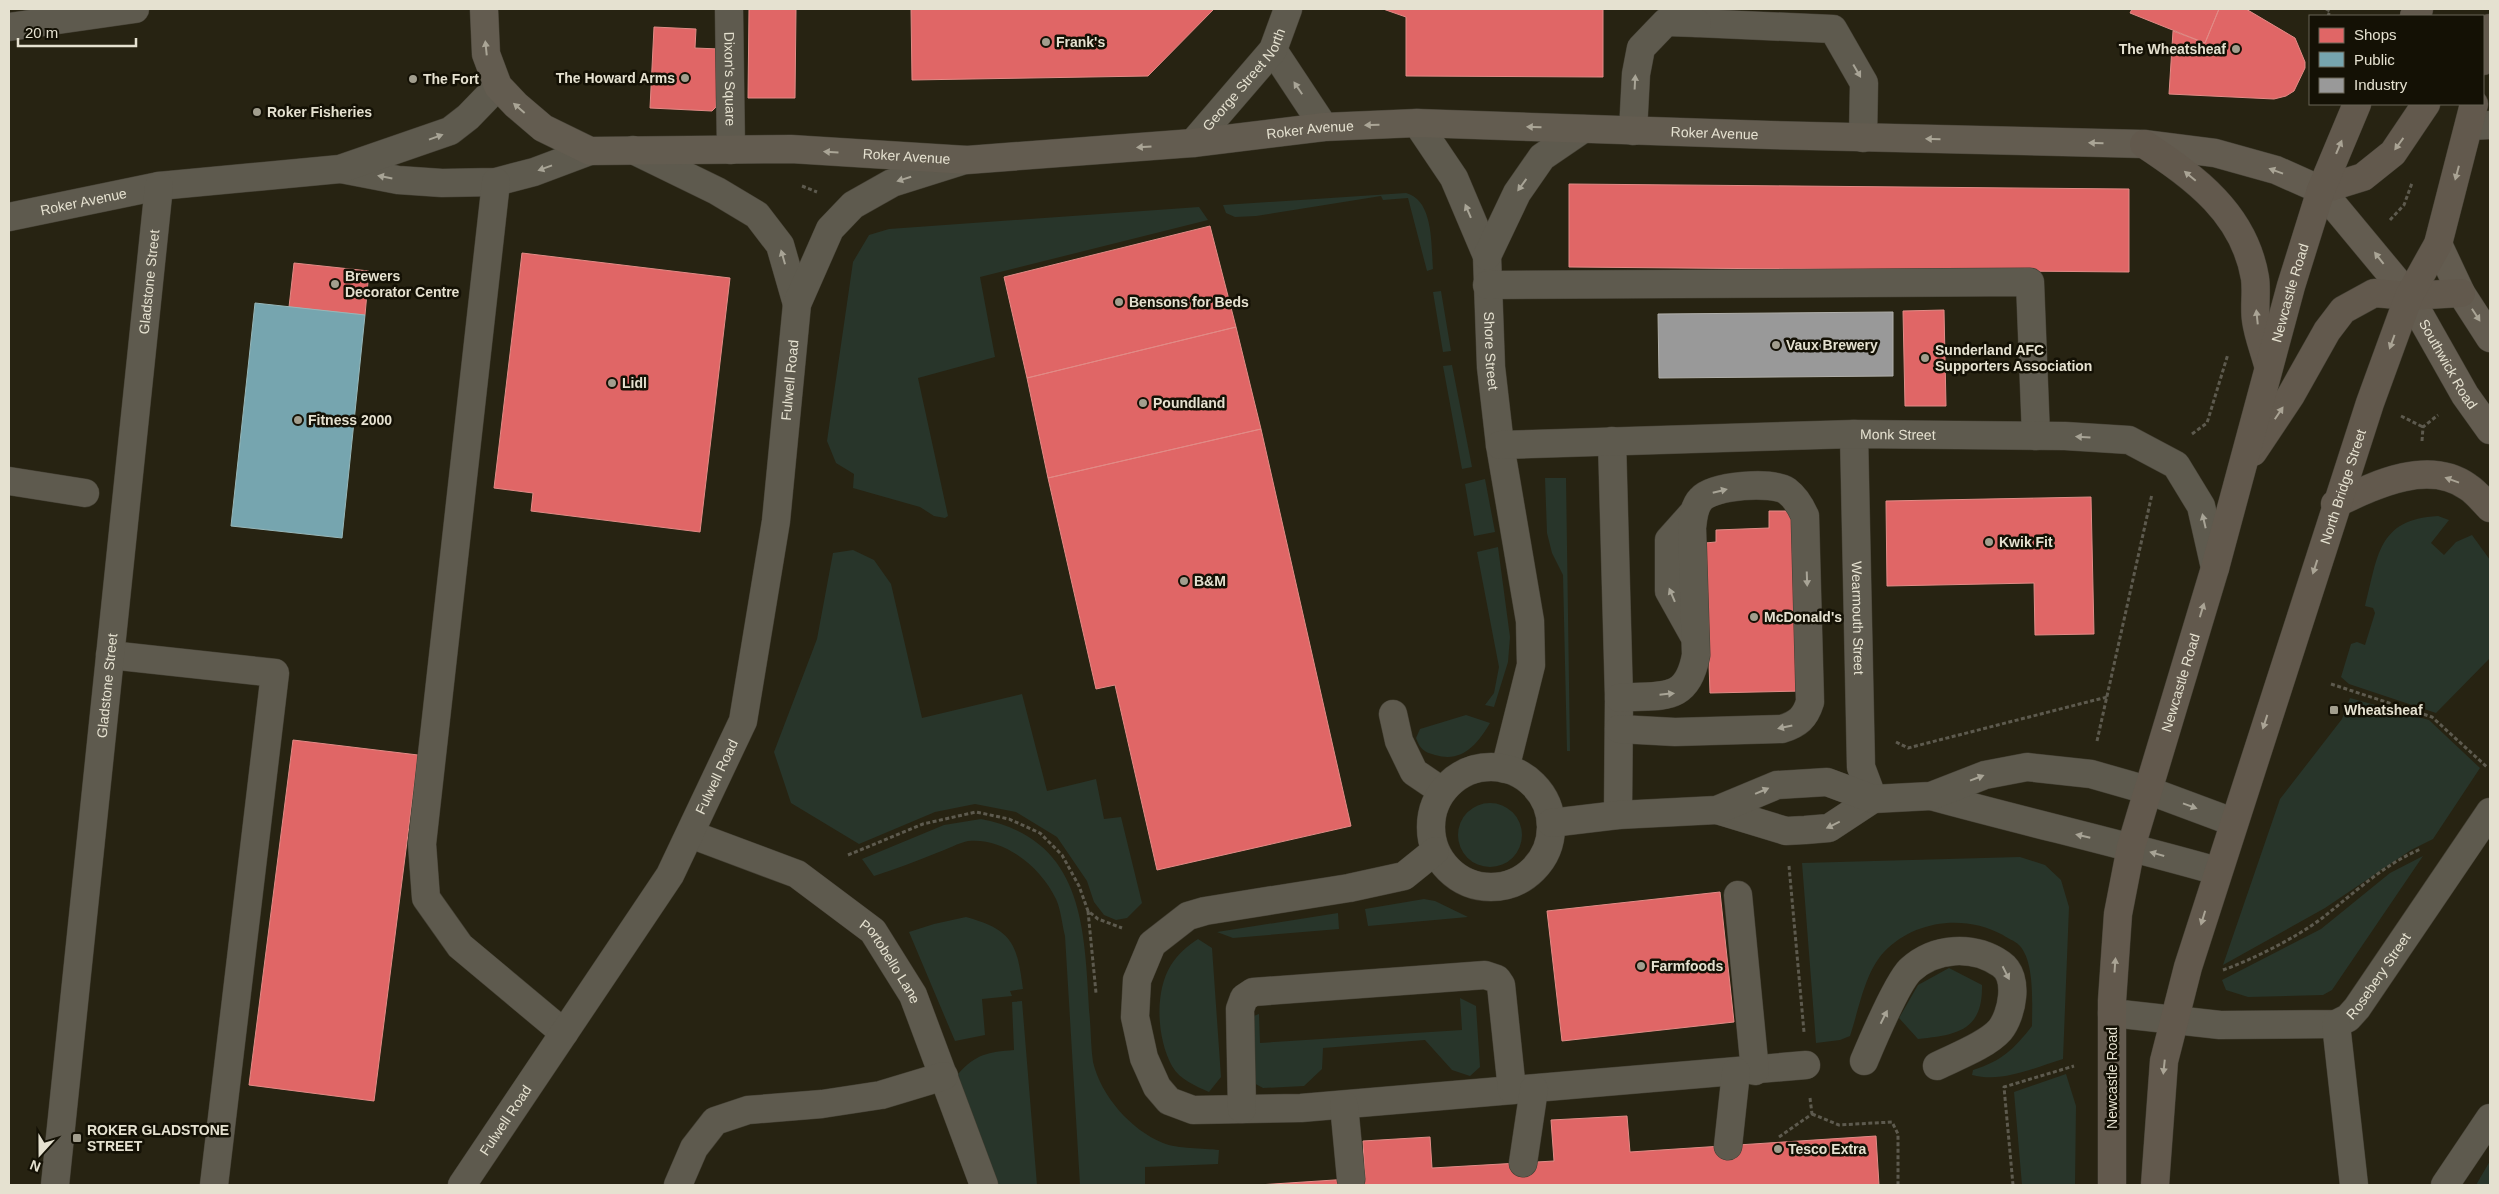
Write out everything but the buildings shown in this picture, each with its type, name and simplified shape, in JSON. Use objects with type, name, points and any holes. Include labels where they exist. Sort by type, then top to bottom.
[{"type":"highway","points":[[2484,56],[2490,28]]},
{"type":"highway","points":[[2321,190],[2357,105]]},
{"type":"highway","points":[[2321,190],[2363,177],[2393,153],[2425,105]]},
{"type":"highway","name":"North Bridge Street","points":[[2155,1185],[2164,1061],[2188,967],[2217,871],[2335,504],[2409,296],[2438,244],[2478,118]]},
{"type":"highway","points":[[2144,144],[2189,174],[2222,206],[2243,240],[2255,278],[2256,321],[2268,365]]},
{"type":"highway","name":"Newcastle Road","points":[[2112,1185],[2112,1013],[2118,914],[2131,847],[2215,568],[2268,365],[2321,190]]},
{"type":"highway","points":[[2242,468],[2291,395],[2327,331],[2343,310],[2374,293],[2409,296],[2461,293]]},
{"type":"highway","points":[[2335,504],[2378,483],[2420,475],[2446,477],[2467,486],[2490,508]]},
{"type":"main road","points":[[484,9],[486,54],[498,86]]},
{"type":"main road","name":"Roker Avenue","points":[[498,86],[516,105],[543,128],[590,151],[791,149],[967,160],[1193,143],[1324,127],[1417,124],[1863,138],[2144,144]]},
{"type":"main road","points":[[2144,144],[2215,153],[2276,170],[2321,190]]},
{"type":"main road","name":"Southwick Road","points":[[2321,190],[2369,245],[2409,296],[2465,394],[2490,430]]},
{"type":"main road","points":[[2438,244],[2461,293],[2490,338]]},
{"type":"street","points":[[9,27],[134,9]]},
{"type":"street","name":"Dixon's Square","points":[[730,9],[731,150]]},
{"type":"street","name":"George Street North","points":[[1193,143],[1273,50],[1288,9]]},
{"type":"street","points":[[1633,131],[1636,74],[1641,48],[1682,18],[1833,29],[1864,83],[1863,138]]},
{"type":"street","points":[[1273,50],[1324,127]]},
{"type":"street","points":[[340,169],[450,131],[468,117],[498,86]]},
{"type":"street","points":[[1417,124],[1454,178],[1487,256]]},
{"type":"street","points":[[1487,256],[1516,193],[1542,158],[1583,129]]},
{"type":"street","name":"Fulwell Road","points":[[633,150],[717,192],[757,215],[780,245],[797,304]]},
{"type":"street","points":[[340,169],[398,180],[442,183],[496,182],[534,172],[590,151]]},
{"type":"street","name":"Fulwell Road","points":[[462,1185],[670,875],[743,721],[776,521],[797,304],[830,229],[853,204],[892,183],[967,160]]},
{"type":"street","name":"Roker Avenue","points":[[9,217],[159,186],[340,169]]},
{"type":"street","points":[[496,182],[422,844],[426,898],[460,946],[564,1032]]},
{"type":"street","name":"Gladstone Street","points":[[55,1185],[159,186]]},
{"type":"street","name":"Shore Street","points":[[1487,256],[1491,367],[1500,445],[1530,621],[1531,665],[1505,769]]},
{"type":"street","points":[[1487,285],[2030,282],[2036,436]]},
{"type":"street","name":"Monk Street","points":[[1500,445],[1854,434],[2036,436],[2129,440],[2176,465],[2201,506],[2215,568]]},
{"type":"street","name":"Wearmouth Street","points":[[1854,434],[1862,767],[1874,799]]},
{"type":"street","points":[[1612,441],[1619,698],[1618,815]]},
{"type":"street","points":[[9,481],[85,493]]},
{"type":"street","points":[[1618,729],[1675,732],[1782,729],[1796,725],[1810,702],[1805,516],[1799,504],[1787,491],[1770,485],[1715,491],[1701,498],[1694,512],[1692,528],[1695,638],[1693,672],[1677,693],[1619,698]]},
{"type":"street","points":[[110,655],[275,673],[214,1185]]},
{"type":"street","points":[[1393,714],[1399,741],[1414,772],[1442,791]]},
{"type":"street","points":[[1493,767],[1505,769],[1530,780],[1542,795],[1550,813],[1552,833],[1546,853],[1535,870],[1518,882],[1499,888],[1478,887],[1460,879],[1444,866],[1436,851],[1430,828],[1433,809],[1442,791],[1456,778],[1474,769],[1493,767]]},
{"type":"street","points":[[1717,810],[1777,784],[1826,782],[1874,799],[1931,796],[1985,775],[2027,768],[2091,774],[2147,790],[2233,822]]},
{"type":"street","points":[[1931,796],[2217,871]]},
{"type":"street","points":[[1551,822],[1618,815],[1717,810],[1786,831],[1805,830],[1830,828],[1874,799]]},
{"type":"street","name":"Rosebery Street","points":[[2112,1013],[2220,1025],[2336,1024],[2348,1018],[2357,1008],[2490,812]]},
{"type":"street","name":"Portobello Lane","points":[[690,834],[797,874],[873,931],[913,994],[984,1185]]},
{"type":"street","points":[[1436,851],[1404,876],[1349,888],[1204,911],[1188,916],[1152,944],[1137,980],[1135,1017],[1144,1058],[1157,1087],[1169,1100],[1193,1110],[1301,1108],[1745,1072],[1806,1065]]},
{"type":"street","points":[[1728,1146],[1745,1072],[1738,895]]},
{"type":"street","points":[[1864,1061],[1875,1035],[1910,971],[1936,954],[1956,950],[1982,955],[2003,965],[2013,986],[2012,1007],[2000,1031],[1981,1044],[1937,1066]]},
{"type":"street","points":[[1242,1109],[1240,1009],[1244,998],[1253,992],[1485,975],[1497,979],[1501,985],[1523,1090],[1523,1163]]},
{"type":"street","points":[[2336,1024],[2354,1185]]},
{"type":"street","points":[[678,1185],[694,1148],[715,1120],[748,1110],[822,1104],[881,1095],[944,1076]]},
{"type":"street","points":[[1344,1105],[1351,1179]]},
{"type":"street","points":[[2445,1185],[2490,1118]]},
{"type":"path","points":[[2387,224],[2404,205],[2413,181]]},
{"type":"path","points":[[2393,411],[2423,427]]},
{"type":"path","points":[[2422,444],[2423,427],[2439,415]]},
{"type":"path","points":[[2331,684],[2432,717],[2487,767]]},
{"type":"path","points":[[1861,740],[1888,738],[1908,748],[2107,697]]},
{"type":"path","points":[[848,855],[923,824],[976,812],[1009,819],[1040,833],[1062,855],[1080,886],[1088,911],[1096,993]]},
{"type":"path","points":[[2220,971],[2247,962],[2319,920],[2368,881],[2409,854],[2426,848]]},
{"type":"path","points":[[1788,858],[1812,1114]]},
{"type":"path","points":[[1088,911],[1098,919],[1125,929]]},
{"type":"path","points":[[2012,1185],[2004,1087],[2074,1066]]},
{"type":"path","points":[[1779,1138],[1812,1114]]},
{"type":"path","points":[[1812,1114],[1839,1125],[1892,1122],[1898,1134],[1897,1185]]},
{"type":"green space","points":[[1406,193],[1415,197],[1422,205],[1429,225],[1433,269],[1427,271],[1408,198],[1383,200],[1381,196],[1256,216],[1235,217],[1226,213],[1223,205]]},
{"type":"green space","points":[[1199,207],[1208,220],[980,277],[995,357],[918,378],[948,516],[945,518],[934,516],[920,507],[853,488],[854,474],[836,463],[827,441],[853,262],[869,235],[889,229]]},
{"type":"green space","points":[[1441,291],[1451,351],[1443,352],[1433,292]]},
{"type":"green space","points":[[1452,365],[1472,467],[1462,469],[1443,366]]},
{"type":"green space","points":[[1545,478],[1566,478],[1570,751],[1567,751],[1563,575],[1552,553],[1547,533]]},
{"type":"green space","points":[[1485,479],[1495,532],[1474,536],[1465,484]]},
{"type":"green space","points":[[2438,516],[2449,520],[2431,543],[2444,555],[2456,542],[2472,535],[2490,560],[2490,658],[2436,713],[2349,684],[2341,677],[2351,644],[2357,642],[2365,645],[2375,613],[2373,608],[2365,606],[2373,572],[2384,544],[2392,533],[2403,524],[2418,519]]},
{"type":"green space","points":[[1498,547],[1510,637],[1508,662],[1494,707],[1485,705],[1494,693],[1499,667],[1477,552]]},
{"type":"green space","points":[[853,550],[874,560],[891,584],[922,718],[1022,694],[1047,791],[1096,779],[1104,819],[1121,817],[1142,903],[1127,918],[1116,920],[1104,915],[1094,902],[1087,881],[1057,837],[1016,812],[975,804],[935,812],[859,844],[791,803],[774,752],[817,639],[833,553]]},
{"type":"green space","points":[[2350,698],[2429,720],[2480,768],[2433,839],[2411,850],[2325,908],[2223,965],[2280,799],[2342,719]]},
{"type":"green space","points":[[1466,715],[1490,723],[1480,738],[1468,750],[1461,754],[1445,757],[1428,753],[1419,745],[1416,738],[1420,729]]},
{"type":"green space","points":[[1490,803],[1508,809],[1516,817],[1522,835],[1516,853],[1508,861],[1490,867],[1472,861],[1464,853],[1458,835],[1464,817],[1472,809]]},
{"type":"green space","points":[[981,819],[1016,830],[1042,847],[1061,869],[1073,895],[1081,924],[1085,956],[1093,1062],[1097,1075],[1110,1099],[1129,1121],[1140,1130],[1163,1143],[1219,1150],[1218,1164],[1145,1167],[1145,1185],[1080,1185],[1065,936],[1058,903],[1049,887],[1041,876],[1020,856],[1008,849],[982,841],[964,842],[874,876],[862,859],[944,825]]},
{"type":"green space","points":[[2423,856],[2332,990],[2323,995],[2248,997],[2226,990],[2222,980],[2321,929],[2390,873]]},
{"type":"green space","points":[[2020,857],[2045,865],[2061,880],[2069,907],[2063,1059],[2007,1076],[1984,1077],[1972,1075],[1973,1070],[1992,1063],[2007,1053],[2032,1026],[2032,983],[2028,961],[2024,952],[2019,945],[2003,935],[1973,924],[1940,924],[1925,927],[1896,941],[1877,960],[1867,980],[1850,1036],[1840,1040],[1816,1043],[1802,863]]},
{"type":"green space","points":[[1424,899],[1435,901],[1468,917],[1368,926],[1365,909]]},
{"type":"green space","points":[[1338,913],[1339,929],[1233,938],[1217,932]]},
{"type":"green space","points":[[966,917],[994,927],[1010,941],[1018,961],[1023,989],[1010,991],[1012,996],[982,999],[985,1035],[955,1041],[909,932]]},
{"type":"green space","points":[[1198,939],[1212,948],[1221,1077],[1209,1092],[1184,1079],[1175,1071],[1163,1043],[1160,1016],[1162,988],[1171,965],[1183,950]]},
{"type":"green space","points":[[1949,968],[1982,985],[1978,1013],[1972,1022],[1955,1033],[1918,1039],[1899,1018],[1918,985]]},
{"type":"green space","points":[[1460,998],[1476,1006],[1480,1067],[1470,1076],[1452,1070],[1425,1040],[1323,1048],[1322,1069],[1304,1086],[1263,1088],[1252,1082],[1251,1017],[1259,1014],[1260,1043],[1462,1030]]},
{"type":"green space","points":[[1022,1001],[1037,1185],[997,1185],[965,1101],[958,1074],[971,1062],[983,1055],[1014,1050],[1012,1002]]},
{"type":"green space","points":[[2066,1074],[2076,1106],[2075,1185],[2022,1185],[2014,1092]]},
{"type":"green space","points":[[2490,1161],[2490,1185],[2476,1185]]},
{"type":"place","name":"Frank's","points":[[1046,42]]},
{"type":"place","name":"The Wheatsheaf","points":[[2236,49]]},
{"type":"place","name":"The Howard Arms","points":[[685,78]]},
{"type":"place","name":"The Fort","points":[[413,79]]},
{"type":"place","name":"Roker Fisheries","points":[[257,112]]},
{"type":"place","name":"Brewers Decorator Centre","points":[[335,284]]},
{"type":"place","name":"Bensons for Beds","points":[[1119,302]]},
{"type":"place","name":"Vaux Brewery","points":[[1776,345]]},
{"type":"place","name":"Sunderland AFC Supporters Association","points":[[1925,358]]},
{"type":"place","name":"Lidl","points":[[612,383]]},
{"type":"place","name":"Poundland","points":[[1143,403]]},
{"type":"place","name":"Fitness 2000","points":[[298,420]]},
{"type":"place","name":"Kwik Fit","points":[[1989,542]]},
{"type":"place","name":"B&M","points":[[1184,581]]},
{"type":"place","name":"McDonald's","points":[[1754,617]]},
{"type":"place","name":"Wheatsheaf","points":[[2334,710]]},
{"type":"place","name":"Farmfoods","points":[[1641,966]]},
{"type":"place","name":"ROKER GLADSTONE STREET","points":[[77,1138]]},
{"type":"place","name":"Tesco Extra","points":[[1778,1149]]}]
